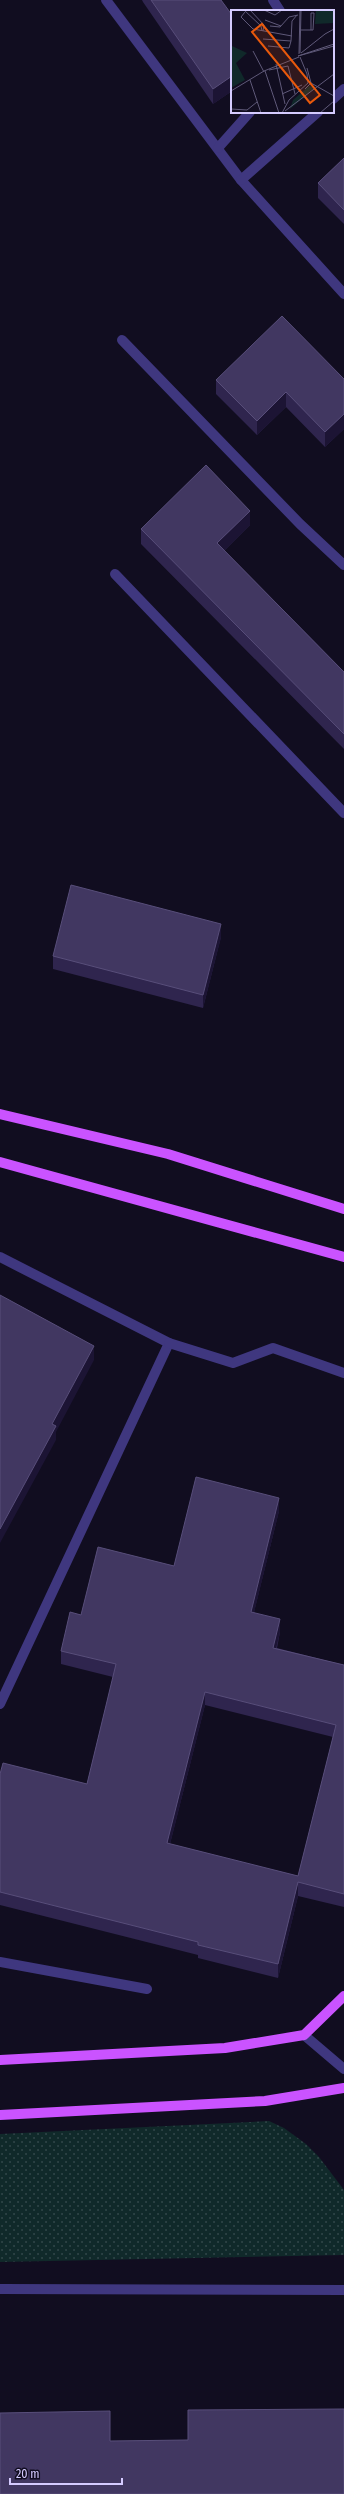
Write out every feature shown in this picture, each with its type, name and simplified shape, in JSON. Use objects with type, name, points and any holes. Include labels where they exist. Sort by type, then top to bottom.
[{"type":"main road","points":[[0,1114],[168,1154],[344,1208]]},
{"type":"main road","points":[[0,1162],[344,1257]]},
{"type":"main road","points":[[0,2060],[226,2048],[304,2035],[344,1996]]},
{"type":"main road","points":[[0,2115],[265,2101],[344,2088]]},
{"type":"street","points":[[106,0],[241,180],[344,294]]},
{"type":"street","points":[[273,0],[279,10]]},
{"type":"street","points":[[334,98],[344,89]]},
{"type":"street","points":[[218,148],[249,113]]},
{"type":"street","points":[[241,180],[317,113]]},
{"type":"street","points":[[122,340],[300,524],[344,565]]},
{"type":"street","points":[[115,574],[344,813]]},
{"type":"street","points":[[0,1257],[169,1343],[233,1363],[273,1348],[344,1373]]},
{"type":"street","points":[[0,1704],[169,1343]]},
{"type":"street","points":[[0,1962],[147,1989]]},
{"type":"street","points":[[304,2035],[344,2069]]},
{"type":"street","points":[[0,2289],[344,2290]]},
{"type":"green space","points":[[269,2121],[284,2128],[306,2144],[319,2157],[344,2190],[344,2255],[0,2262],[0,2134]]},
{"type":"building","points":[[151,0],[221,0],[231,14],[231,77],[213,89]]},
{"type":"building","points":[[344,158],[344,210],[318,183]]},
{"type":"building","points":[[282,316],[344,379],[344,414],[325,432],[286,392],[257,421],[216,380]]},
{"type":"building","points":[[206,465],[250,511],[217,543],[344,672],[344,734],[141,529]]},
{"type":"building","points":[[71,885],[221,924],[203,995],[53,956]]},
{"type":"building","points":[[0,1295],[94,1346],[52,1424],[56,1426],[0,1529]]},
{"type":"building","points":[[196,1477],[279,1498],[251,1612],[280,1619],[273,1648],[344,1665],[344,1894],[298,1882],[278,1964],[198,1945],[198,1942],[0,1892],[0,1774],[3,1763],[87,1784],[116,1664],[61,1651],[70,1612],[81,1615],[98,1547],[174,1566]],"holes":[[[205,1692],[336,1725],[298,1876],[167,1843]]]},
{"type":"building","points":[[344,2409],[344,2494],[0,2494],[0,2413],[110,2411],[110,2441],[188,2440],[188,2410]]}]
